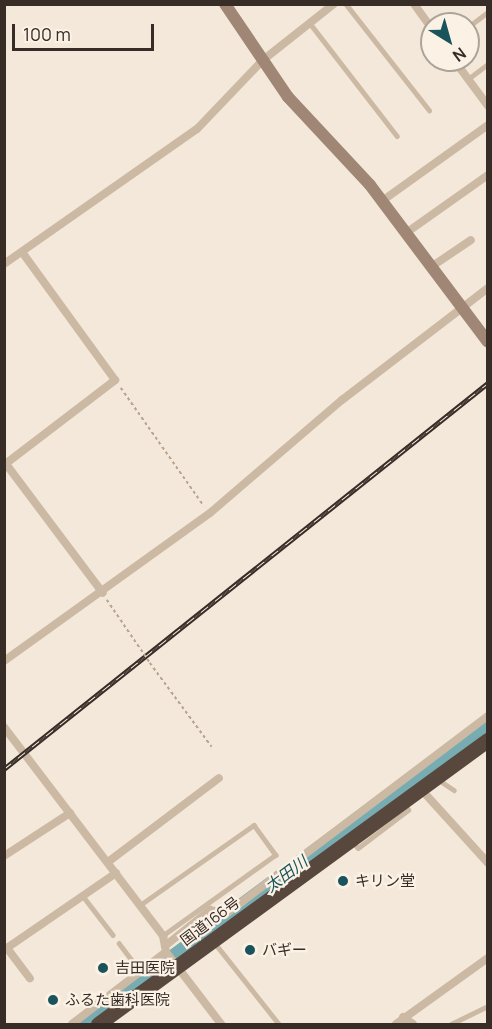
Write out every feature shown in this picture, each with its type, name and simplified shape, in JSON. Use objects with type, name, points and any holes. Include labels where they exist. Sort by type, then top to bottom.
[{"type":"highway","name":"国道166号","points":[[98,1024],[132,987],[176,965],[213,941],[354,843],[400,800],[432,776],[488,740]]},
{"type":"street","points":[[225,4],[262,60],[320,136],[382,201],[488,342]]},
{"type":"street","points":[[4,264],[198,129],[262,60],[307,21],[334,4]]},
{"type":"street","points":[[463,72],[486,101]]},
{"type":"street","points":[[382,201],[488,125]]},
{"type":"street","points":[[406,233],[488,175]]},
{"type":"street","points":[[431,267],[471,240]]},
{"type":"street","points":[[22,252],[115,380],[5,465],[103,593]]},
{"type":"street","points":[[4,661],[103,593],[210,513],[460,306],[488,288]]},
{"type":"street","points":[[74,1024],[132,987],[141,972],[210,910],[226,914],[488,716]]},
{"type":"street","points":[[4,727],[163,936],[166,951],[221,1024]]},
{"type":"street","points":[[108,862],[219,778]]},
{"type":"street","points":[[418,787],[488,863]]},
{"type":"street","points":[[4,856],[70,813]]},
{"type":"street","points":[[30,978],[6,949],[116,873]]},
{"type":"street","points":[[396,1024],[488,958]]},
{"type":"street","points":[[403,1017],[413,1024]]},
{"type":"lane","points":[[345,4],[429,110]]},
{"type":"lane","points":[[307,21],[397,136]]},
{"type":"lane","points":[[468,79],[488,64]]},
{"type":"lane","points":[[432,776],[454,790]]},
{"type":"lane","points":[[140,905],[254,825],[276,855],[163,936]]},
{"type":"lane","points":[[83,896],[113,935]]},
{"type":"lane","points":[[213,941],[279,1024]]},
{"type":"lane","points":[[119,943],[141,972]]},
{"type":"lane","points":[[451,1024],[488,1006]]},
{"type":"path","points":[[115,380],[163,454],[210,513]]},
{"type":"path","points":[[103,593],[150,663],[212,747]]},
{"type":"waterway","name":"太田川","points":[[84,1024],[488,723]]},
{"type":"railway","points":[[4,769],[488,383]]},
{"type":"place","name":"キリン堂","points":[[343,881]]},
{"type":"place","name":"バギー","points":[[250,950]]},
{"type":"place","name":"吉田医院","points":[[103,968]]},
{"type":"place","name":"ふるた歯科医院","points":[[53,1000]]}]
